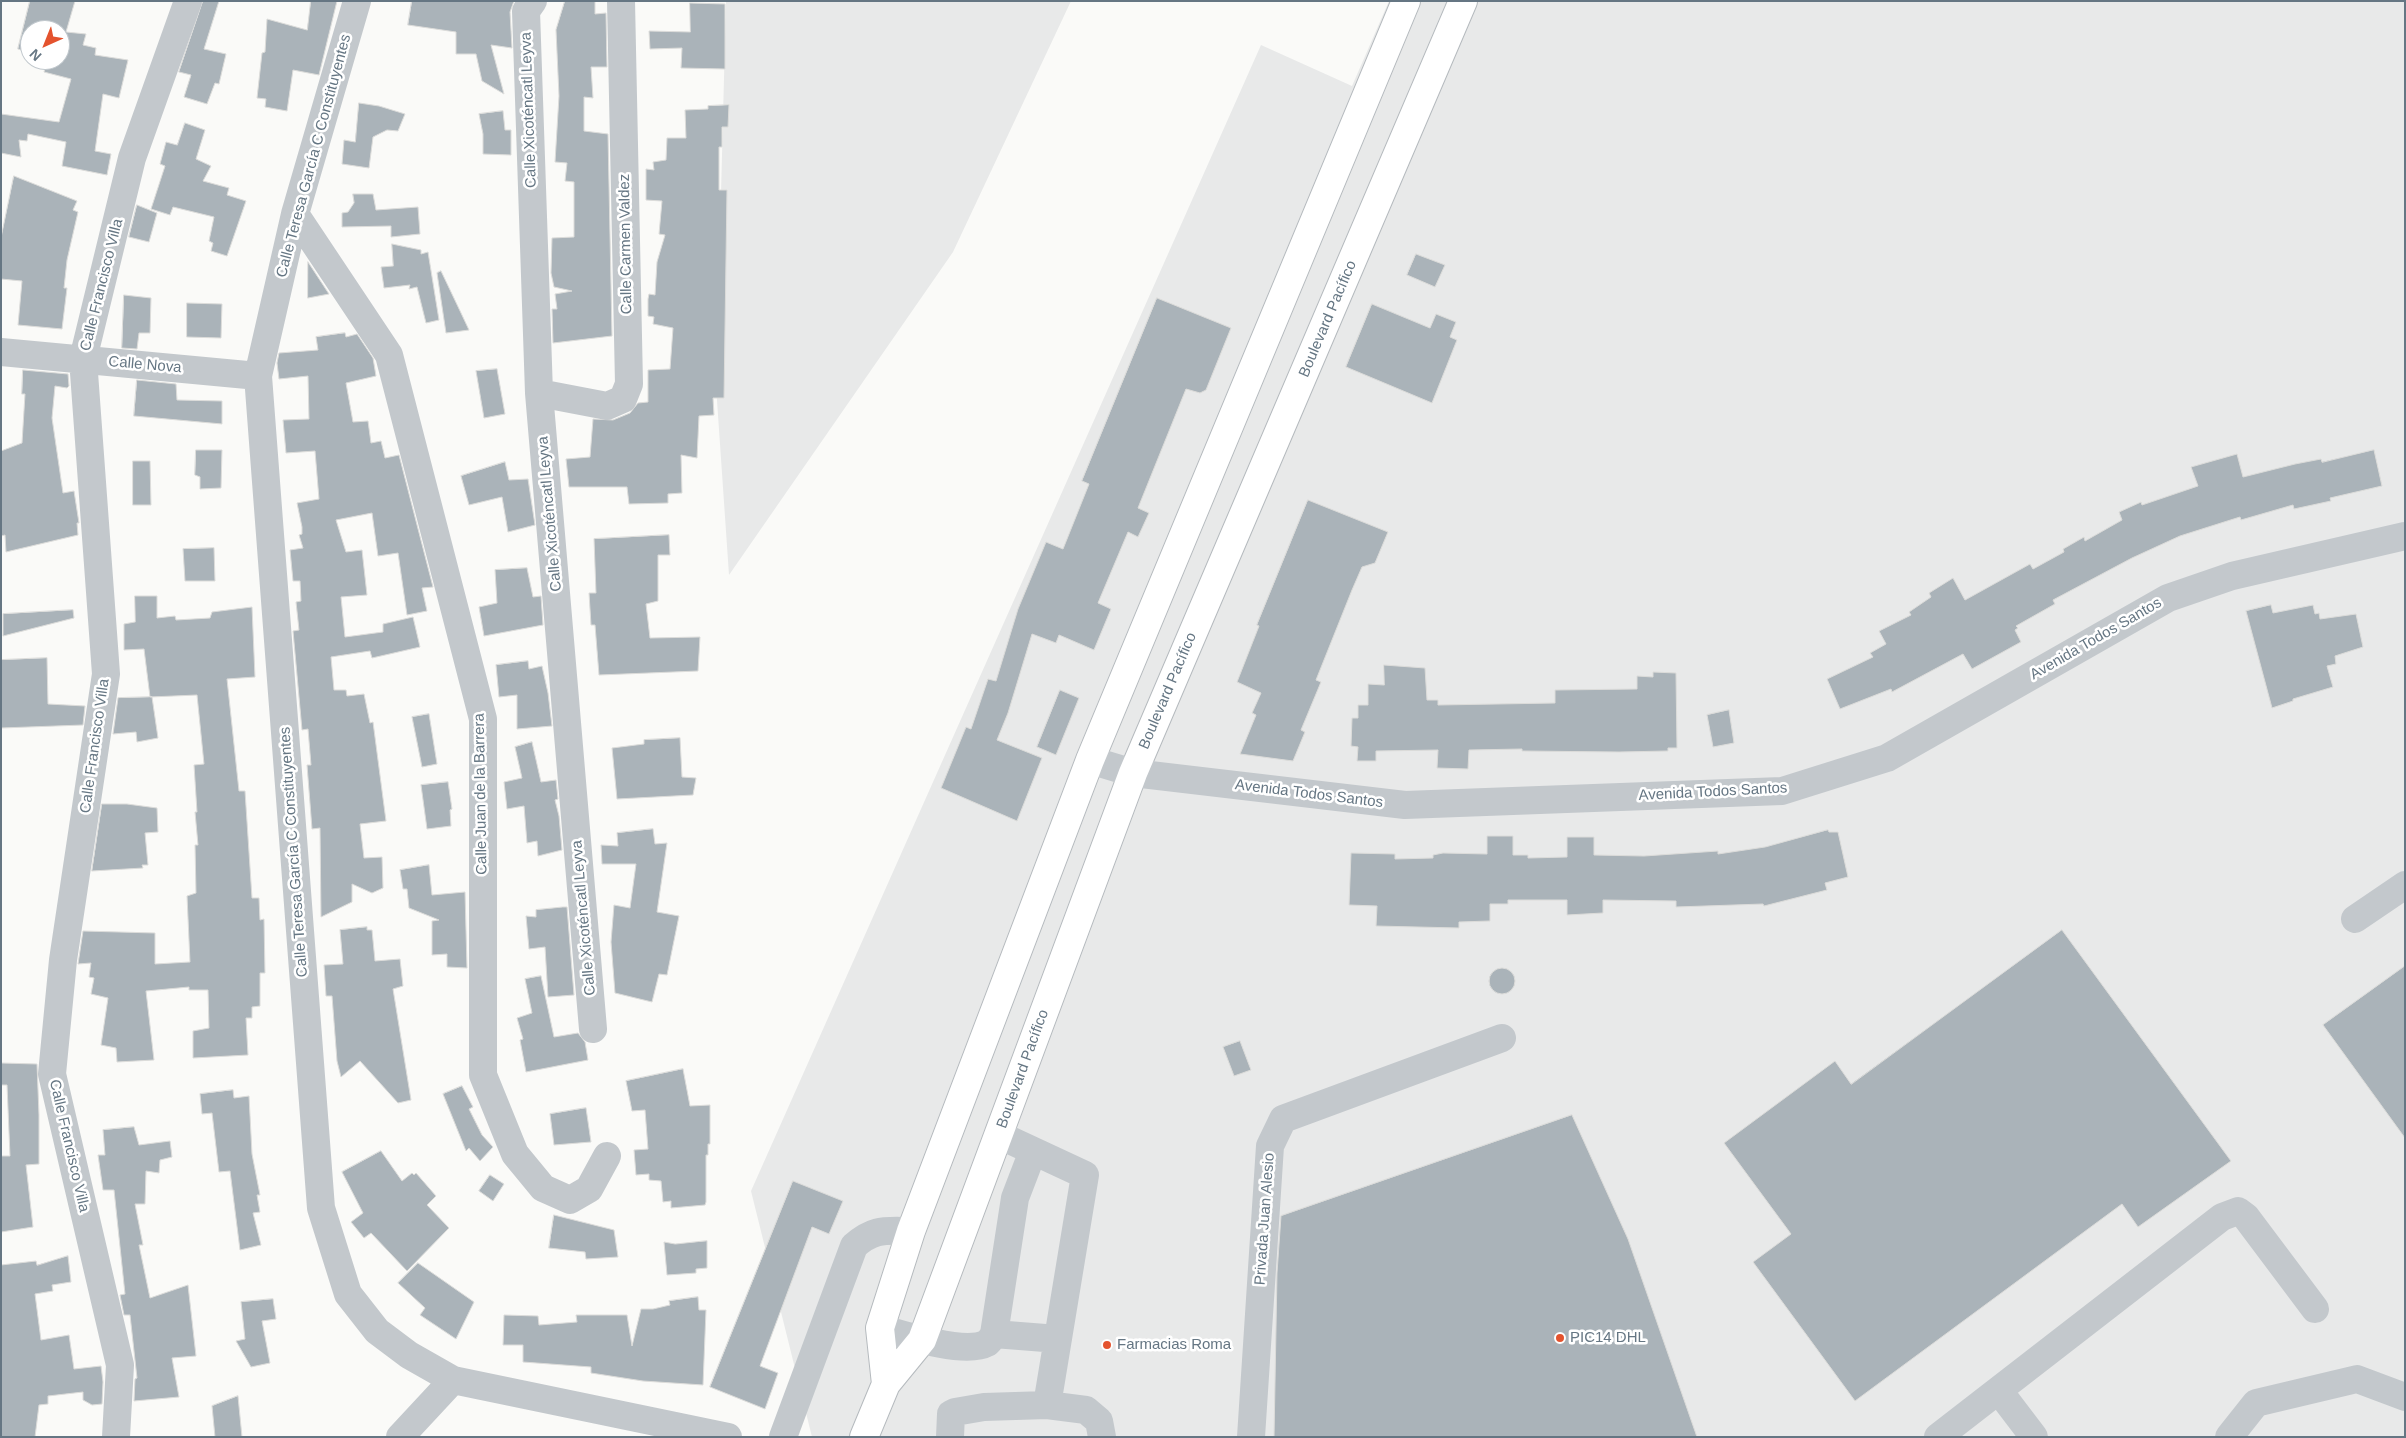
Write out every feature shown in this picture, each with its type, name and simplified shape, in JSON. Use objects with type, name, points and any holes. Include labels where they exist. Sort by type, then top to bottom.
[{"type":"main road","name":"Boulevard Pacífico","points":[[886,1384],[880,1328],[911,1231],[1090,760],[1406,1]]},
{"type":"main road","name":"Boulevard Pacífico","points":[[864,1437],[886,1384],[922,1340],[1134,772],[1463,1]]},
{"type":"street","name":"Calle Francisco Villa","points":[[116,1437],[120,1365],[52,1074],[63,960],[106,674],[83,360],[132,158],[188,1]]},
{"type":"street","name":"Calle Teresa García C Constituyentes","points":[[358,1],[295,214],[258,376],[321,1208],[348,1294],[377,1331],[408,1355],[453,1380],[728,1437]]},
{"type":"street","name":"Calle Carmen Valdez","points":[[539,393],[607,406],[623,399],[629,384],[621,1]]},
{"type":"street","name":"Calle Xicoténcatl Leyva","points":[[529,4],[539,393],[593,1029]]},
{"type":"street","name":"Calle Juan de la Barrera","points":[[295,214],[389,355],[483,718],[483,1075],[515,1154],[543,1188],[570,1200],[589,1189],[607,1156]]},
{"type":"street","name":"Calle Nova","points":[[1,352],[258,376]]},
{"type":"street","name":"Avenida Todos Santos","points":[[1090,760],[1134,772],[1405,805],[1782,791],[1887,758],[2168,598],[2232,576],[2405,536]]},
{"type":"street","points":[[2354,919],[2405,885]]},
{"type":"street","name":"Privada Juan Alesio","points":[[1251,1437],[1270,1146],[1283,1119],[1502,1038]]},
{"type":"street","points":[[999,1135],[1085,1176],[1047,1405]]},
{"type":"street","points":[[880,1328],[922,1340],[973,1347],[988,1343],[994,1334],[1016,1198],[1033,1151]]},
{"type":"street","points":[[1938,1437],[2222,1217],[2238,1211],[2246,1217],[2314,1308]]},
{"type":"street","points":[[783,1437],[854,1246],[866,1235],[879,1231],[911,1231]]},
{"type":"street","points":[[994,1334],[1058,1339]]},
{"type":"street","points":[[2229,1437],[2256,1403],[2357,1379],[2405,1397]]},
{"type":"street","points":[[400,1437],[453,1380]]},
{"type":"street","points":[[1999,1391],[2034,1437]]},
{"type":"street","points":[[950,1437],[951,1414],[955,1412],[984,1407],[1047,1405],[1086,1410],[1100,1420],[1102,1437]]},
{"type":"shaded area","points":[[726,1],[1071,1],[953,252],[729,575],[716,386]]},
{"type":"shaded area","points":[[1389,1],[2405,1],[2405,1437],[812,1437],[751,1191],[1261,45],[1352,86]]},
{"type":"building","points":[[30,1],[75,1],[69,20],[25,20]]},
{"type":"building","points":[[203,1],[219,1],[204,49],[226,54],[219,84],[215,83],[207,104],[184,97],[191,75],[179,72]]},
{"type":"building","points":[[311,1],[337,1],[319,75],[293,70],[287,111],[265,107],[266,99],[257,98],[262,53],[265,52],[267,19],[307,30]]},
{"type":"building","points":[[412,1],[514,1],[510,12],[512,48],[491,45],[504,94],[482,81],[476,54],[456,54],[456,32],[408,25]]},
{"type":"building","points":[[565,1],[595,1],[595,14],[606,13],[607,67],[591,67],[593,98],[584,97],[584,131],[608,134],[612,336],[553,343],[552,309],[557,309],[555,294],[572,291],[554,287],[551,273],[552,238],[574,237],[574,182],[565,181],[567,163],[555,162],[559,96],[556,30]]},
{"type":"building","points":[[690,3],[725,4],[725,69],[681,68],[682,48],[650,49],[649,31],[690,32]]},
{"type":"building","points":[[70,32],[86,34],[83,45],[96,48],[95,55],[128,60],[119,98],[103,94],[95,151],[111,154],[107,175],[62,166],[66,142],[28,134],[27,141],[19,140],[21,157],[1,153],[1,114],[59,122],[71,79],[44,72],[44,70],[70,70]]},
{"type":"building","points":[[359,103],[379,106],[405,114],[398,131],[387,130],[373,137],[369,168],[342,164],[344,140],[355,142]]},
{"type":"building","points":[[729,105],[728,127],[722,127],[722,147],[719,147],[719,190],[727,190],[724,398],[713,398],[714,415],[699,416],[697,458],[681,455],[682,493],[668,494],[668,503],[629,504],[627,487],[569,487],[566,459],[590,457],[593,419],[613,420],[630,413],[638,403],[648,402],[648,370],[670,369],[673,328],[653,324],[654,317],[648,316],[649,294],[655,295],[657,262],[665,235],[659,234],[662,201],[646,200],[646,169],[654,170],[653,162],[666,160],[667,138],[686,138],[685,110],[708,109],[708,106]]},
{"type":"building","points":[[503,111],[505,130],[511,130],[511,155],[483,154],[483,134],[479,114]]},
{"type":"building","points":[[185,123],[205,130],[196,159],[211,166],[203,181],[229,188],[227,195],[246,201],[227,256],[211,251],[213,243],[209,241],[214,217],[173,207],[170,215],[151,209],[165,166],[160,164],[166,142],[177,145]]},
{"type":"building","points":[[14,176],[77,201],[73,210],[78,212],[67,260],[64,288],[67,288],[62,329],[18,325],[22,281],[1,279],[1,238]]},
{"type":"building","points":[[353,194],[373,194],[376,210],[418,207],[420,234],[391,237],[391,226],[342,227],[342,213],[348,212],[354,203]]},
{"type":"building","points":[[137,205],[157,213],[149,242],[129,237]]},
{"type":"building","points":[[392,244],[421,250],[421,254],[428,252],[439,320],[426,323],[417,287],[409,289],[410,285],[384,288],[381,267],[393,266]]},
{"type":"building","points":[[1416,254],[1445,265],[1435,287],[1407,275]]},
{"type":"building","points":[[308,262],[329,294],[308,298]]},
{"type":"building","points":[[441,271],[469,330],[446,333],[437,273]]},
{"type":"building","points":[[124,295],[151,298],[150,333],[139,333],[137,349],[122,348]]},
{"type":"building","points":[[1157,298],[1231,328],[1206,390],[1200,393],[1186,389],[1138,508],[1149,513],[1138,537],[1128,532],[1098,603],[1111,609],[1094,650],[1059,635],[1056,643],[1032,634],[1008,713],[997,740],[1042,758],[1017,821],[941,788],[966,727],[971,729],[988,679],[996,681],[1018,609],[1046,542],[1063,549],[1089,484],[1082,481]]},
{"type":"building","points":[[187,303],[222,304],[221,338],[187,337]]},
{"type":"building","points":[[1372,304],[1430,328],[1436,314],[1456,322],[1450,337],[1457,340],[1432,403],[1346,367]]},
{"type":"building","points":[[345,333],[346,337],[357,334],[373,358],[376,376],[346,383],[353,422],[368,421],[371,443],[381,441],[385,458],[399,455],[433,587],[422,588],[427,611],[407,615],[398,553],[378,556],[372,513],[336,520],[346,552],[362,550],[367,595],[341,597],[345,637],[383,632],[383,624],[413,617],[420,647],[372,658],[370,651],[331,657],[334,690],[346,690],[347,696],[364,694],[370,723],[373,722],[386,821],[360,824],[364,858],[382,857],[383,888],[372,893],[352,884],[352,902],[321,917],[320,828],[312,829],[307,765],[311,765],[308,729],[302,730],[293,631],[299,630],[296,602],[301,601],[300,581],[293,581],[290,550],[303,548],[299,535],[302,534],[302,527],[297,503],[319,499],[315,451],[286,453],[283,420],[309,419],[308,376],[279,379],[277,363],[279,353],[318,350],[316,337]]},
{"type":"building","points":[[497,369],[505,414],[484,418],[476,371]]},
{"type":"building","points":[[23,370],[68,374],[69,386],[67,388],[55,386],[52,418],[63,493],[74,491],[79,523],[77,523],[78,535],[6,552],[5,535],[1,536],[1,451],[22,443],[25,394],[22,394]]},
{"type":"building","points":[[137,380],[176,384],[177,400],[222,401],[222,424],[134,416]]},
{"type":"building","points":[[196,450],[222,450],[221,488],[200,489],[200,477],[195,475]]},
{"type":"building","points":[[2374,450],[2382,486],[2330,498],[2331,501],[2294,509],[2293,505],[2241,520],[2240,517],[2180,536],[2132,558],[2053,600],[2055,604],[2016,626],[2018,628],[2015,630],[2021,642],[1972,669],[1963,654],[1892,692],[1891,689],[1840,709],[1827,679],[1873,657],[1870,653],[1886,644],[1879,631],[1911,615],[1909,612],[1931,597],[1929,593],[1953,578],[1965,600],[2030,564],[2033,569],[2064,552],[2063,549],[2084,537],[2085,541],[2122,520],[2119,512],[2141,502],[2142,505],[2198,486],[2191,467],[2237,454],[2243,477],[2295,464],[2321,459],[2322,462]]},
{"type":"building","points":[[133,461],[150,461],[151,505],[133,505]]},
{"type":"building","points":[[505,462],[509,480],[528,479],[535,525],[508,532],[502,497],[469,505],[461,476]]},
{"type":"building","points":[[1308,500],[1388,532],[1375,563],[1362,567],[1352,590],[1316,680],[1321,682],[1301,730],[1305,732],[1293,761],[1240,754],[1256,715],[1252,713],[1261,693],[1237,682],[1259,626],[1257,625]]},
{"type":"building","points":[[669,535],[670,555],[658,555],[658,601],[646,604],[650,638],[700,637],[698,671],[599,675],[595,625],[591,625],[589,593],[596,593],[594,539]]},
{"type":"building","points":[[214,548],[215,581],[185,581],[183,549]]},
{"type":"building","points":[[527,568],[533,597],[541,596],[543,625],[484,636],[479,607],[497,603],[495,570]]},
{"type":"building","points":[[135,596],[157,596],[157,618],[175,616],[176,620],[210,618],[212,612],[252,607],[255,677],[227,679],[239,791],[245,791],[252,898],[259,898],[260,920],[264,919],[265,973],[260,973],[260,1006],[252,1007],[252,1018],[246,1018],[248,1055],[193,1058],[193,1031],[209,1028],[208,990],[189,990],[189,987],[146,991],[154,1060],[117,1062],[116,1048],[101,1045],[108,998],[91,994],[94,978],[89,977],[91,963],[78,964],[83,931],[155,933],[155,964],[190,962],[187,896],[196,893],[195,845],[198,845],[194,765],[204,764],[197,695],[150,697],[144,649],[124,650],[124,624],[135,622]]},
{"type":"building","points":[[2271,605],[2273,613],[2313,605],[2315,614],[2319,613],[2320,619],[2356,614],[2363,647],[2335,656],[2336,664],[2327,666],[2333,687],[2293,699],[2293,701],[2272,708],[2246,611]]},
{"type":"building","points":[[73,610],[74,618],[3,636],[3,614]]},
{"type":"building","points":[[47,658],[48,704],[85,706],[83,725],[1,728],[1,660]]},
{"type":"building","points":[[528,661],[529,669],[542,666],[552,726],[517,729],[517,695],[499,697],[496,665]]},
{"type":"building","points":[[1384,665],[1425,668],[1427,700],[1438,700],[1438,705],[1555,703],[1555,690],[1637,689],[1637,676],[1653,677],[1653,672],[1676,673],[1677,748],[1668,748],[1668,751],[1619,752],[1522,751],[1522,749],[1469,750],[1468,769],[1437,768],[1438,750],[1376,751],[1376,761],[1357,761],[1358,747],[1351,746],[1352,718],[1358,718],[1358,705],[1368,705],[1368,684],[1384,685]]},
{"type":"building","points":[[1060,690],[1079,698],[1056,755],[1037,747]]},
{"type":"building","points":[[152,697],[158,738],[137,742],[136,732],[113,734],[118,698]]},
{"type":"building","points":[[1729,710],[1734,743],[1713,747],[1707,715]]},
{"type":"building","points":[[429,714],[437,764],[422,767],[412,717]]},
{"type":"building","points":[[680,738],[682,777],[696,778],[693,795],[617,799],[612,748],[644,744],[644,740]]},
{"type":"building","points":[[532,742],[541,782],[556,780],[558,799],[555,800],[559,816],[562,850],[538,856],[537,841],[527,843],[524,806],[507,809],[504,782],[522,778],[515,747]]},
{"type":"building","points":[[448,782],[452,809],[450,810],[451,826],[427,829],[421,785]]},
{"type":"building","points":[[102,804],[127,804],[157,808],[158,832],[145,833],[148,865],[142,865],[143,868],[92,871]]},
{"type":"building","points":[[653,829],[655,844],[667,843],[657,912],[679,916],[667,975],[659,974],[652,1002],[615,993],[611,942],[614,905],[630,908],[636,864],[602,864],[601,845],[618,846],[617,833]]},
{"type":"building","points":[[1828,830],[1829,832],[1838,832],[1848,877],[1825,883],[1827,890],[1764,906],[1763,904],[1676,907],[1676,901],[1603,900],[1603,913],[1567,915],[1567,900],[1508,900],[1508,904],[1490,904],[1490,921],[1459,922],[1459,928],[1376,926],[1377,906],[1349,905],[1351,853],[1395,854],[1395,859],[1433,858],[1433,855],[1443,853],[1487,854],[1487,836],[1513,836],[1513,855],[1528,855],[1528,858],[1567,857],[1567,837],[1594,837],[1594,855],[1644,856],[1718,851],[1718,854],[1765,847]]},
{"type":"building","points":[[429,865],[432,895],[465,892],[467,968],[447,967],[447,954],[432,955],[432,921],[439,920],[409,908],[407,889],[403,889],[400,870]]},
{"type":"building","points":[[567,907],[574,995],[548,997],[545,947],[529,949],[526,916],[536,917],[536,910]]},
{"type":"building","points":[[367,927],[367,930],[372,930],[375,961],[400,959],[403,986],[393,989],[411,1100],[398,1103],[360,1061],[341,1077],[337,1061],[332,996],[326,996],[324,965],[343,964],[340,930]]},
{"type":"building","points":[[2062,930],[2231,1161],[2138,1227],[2122,1204],[1855,1401],[1753,1262],[1791,1234],[1724,1143],[1835,1061],[1851,1084]]},
{"type":"building","points":[[2405,966],[2405,1138],[2323,1025]]},
{"type":"building","points":[[1502,968],[1511,972],[1515,981],[1511,990],[1502,994],[1493,990],[1489,981],[1493,972]]},
{"type":"building","points":[[541,976],[554,1037],[578,1033],[585,1042],[588,1060],[526,1072],[520,1040],[523,1039],[517,1018],[532,1013],[525,979]]},
{"type":"building","points":[[1240,1041],[1251,1070],[1234,1076],[1223,1047]]},
{"type":"building","points":[[1,1063],[37,1064],[39,1164],[26,1165],[33,1227],[1,1232],[1,1156],[10,1156],[7,1085],[1,1085]]},
{"type":"building","points":[[683,1069],[690,1106],[710,1105],[710,1144],[708,1144],[708,1155],[706,1155],[706,1202],[705,1205],[671,1208],[671,1201],[663,1202],[661,1181],[649,1180],[649,1174],[636,1175],[634,1150],[648,1149],[645,1110],[632,1111],[626,1081]]},
{"type":"building","points":[[462,1086],[473,1107],[469,1109],[482,1135],[493,1147],[480,1161],[469,1148],[466,1151],[443,1094]]},
{"type":"building","points":[[233,1090],[234,1098],[249,1096],[252,1154],[260,1195],[257,1195],[260,1212],[253,1213],[261,1245],[240,1250],[230,1171],[219,1172],[212,1113],[202,1114],[200,1094]]},
{"type":"building","points":[[586,1108],[591,1142],[554,1145],[550,1114]]},
{"type":"building","points":[[1572,1115],[1628,1239],[1697,1437],[1274,1437],[1277,1273],[1281,1216]]},
{"type":"building","points":[[134,1127],[139,1145],[170,1141],[172,1157],[160,1160],[159,1173],[146,1171],[145,1204],[135,1204],[143,1245],[139,1245],[150,1298],[188,1285],[196,1356],[172,1358],[179,1397],[134,1401],[135,1379],[137,1378],[130,1315],[124,1315],[120,1295],[125,1294],[114,1190],[103,1190],[98,1155],[105,1155],[103,1130]]},
{"type":"building","points":[[381,1151],[402,1181],[412,1173],[414,1175],[416,1173],[436,1196],[427,1205],[449,1228],[407,1271],[371,1233],[364,1238],[351,1222],[363,1213],[342,1172]]},
{"type":"building","points":[[490,1175],[504,1184],[493,1201],[479,1191]]},
{"type":"building","points":[[793,1181],[843,1201],[829,1234],[812,1227],[760,1366],[778,1373],[765,1409],[710,1387]]},
{"type":"building","points":[[554,1215],[614,1230],[618,1257],[586,1259],[585,1252],[549,1248]]},
{"type":"building","points":[[707,1241],[707,1268],[696,1269],[696,1273],[667,1275],[664,1242],[675,1244]]},
{"type":"building","points":[[68,1256],[71,1282],[52,1285],[53,1291],[35,1294],[41,1340],[69,1335],[74,1369],[101,1366],[103,1382],[102,1404],[92,1405],[83,1400],[83,1392],[48,1396],[48,1404],[39,1405],[35,1437],[1,1437],[1,1265],[36,1261],[37,1265]]},
{"type":"building","points":[[418,1263],[474,1302],[456,1339],[420,1315],[425,1308],[398,1283]]},
{"type":"building","points":[[698,1297],[699,1310],[706,1310],[703,1385],[643,1381],[591,1373],[591,1367],[523,1362],[523,1345],[503,1345],[504,1315],[538,1316],[539,1325],[577,1322],[576,1315],[627,1315],[632,1346],[641,1309],[653,1309],[670,1305],[669,1301]]},
{"type":"building","points":[[273,1299],[276,1319],[262,1321],[270,1363],[251,1367],[236,1341],[245,1339],[241,1302]]},
{"type":"building","points":[[238,1396],[242,1437],[215,1437],[212,1406]]},
{"type":"place","name":"PIC14 DHL","points":[[1560,1338]]},
{"type":"place","name":"Farmacias Roma","points":[[1107,1345]]}]
